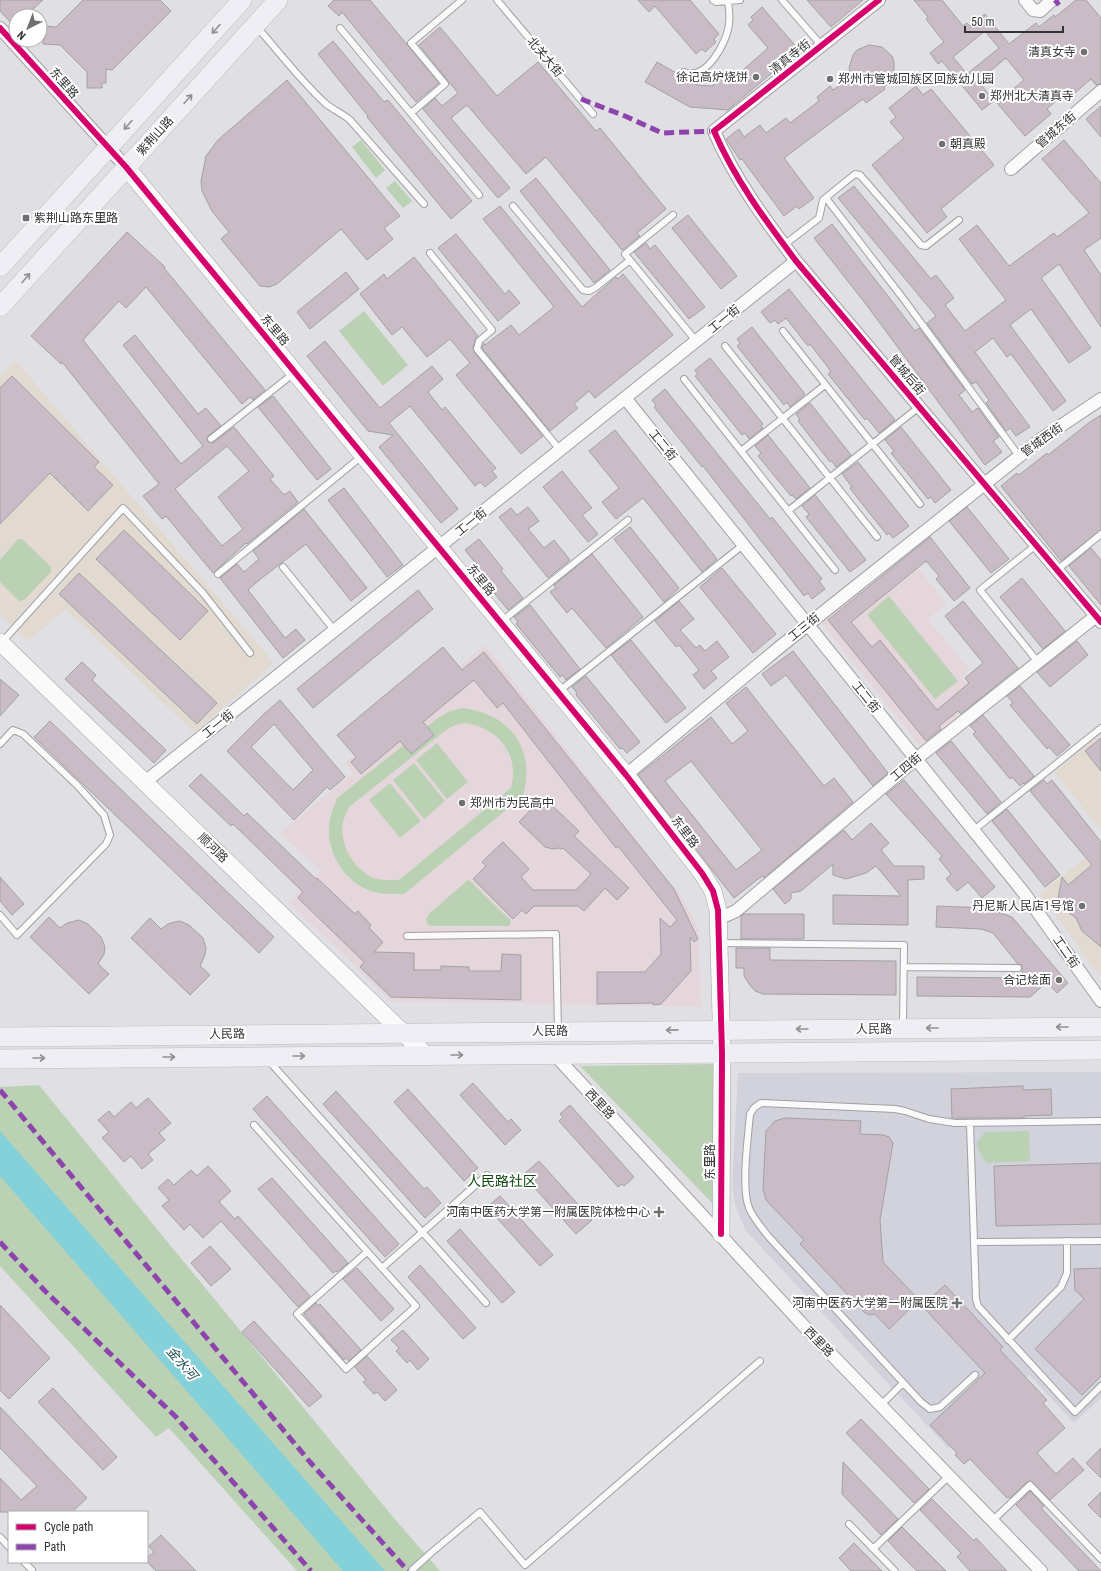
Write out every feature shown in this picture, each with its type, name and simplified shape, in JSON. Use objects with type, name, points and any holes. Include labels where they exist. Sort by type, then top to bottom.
[{"type":"main road","points":[[0,267],[242,0]]},
{"type":"main road","name":"紫荆山路","points":[[0,308],[278,0]]},
{"type":"main road","name":"人民路","points":[[0,1037],[402,1032],[1101,1027]]},
{"type":"main road","name":"人民路","points":[[0,1059],[1101,1050]]},
{"type":"street","name":"清真寺街","points":[[714,131],[879,0]]},
{"type":"street","points":[[1025,0],[1033,10],[1040,11],[1052,0]]},
{"type":"street","name":"东里路","points":[[0,28],[126,167],[626,775],[702,874],[713,891],[718,910],[722,1053],[721,1234]]},
{"type":"street","name":"管城东街","points":[[1011,169],[1101,91]]},
{"type":"street","name":"管城后街","points":[[714,131],[724,155],[761,215],[796,261],[1098,619]]},
{"type":"street","name":"工一街","points":[[145,782],[796,261]]},
{"type":"street","name":"工二街","points":[[625,398],[1024,893],[1101,1001]]},
{"type":"street","name":"管城西街","points":[[984,484],[1041,439],[1101,398]]},
{"type":"street","name":"工三街","points":[[626,775],[808,624],[984,484]]},
{"type":"street","name":"工四街","points":[[718,919],[736,910],[916,759],[1038,662],[1098,619]]},
{"type":"street","name":"顺河路","points":[[0,643],[426,1055]]},
{"type":"street","name":"西里路","points":[[554,1054],[721,1234],[802,1324],[1042,1571]]},
{"type":"lane","points":[[411,113],[445,84],[411,42],[462,0]]},
{"type":"lane","name":"北关大街","points":[[498,0],[593,114]]},
{"type":"lane","points":[[713,0],[716,2],[740,0]]},
{"type":"lane","points":[[782,0],[822,46]]},
{"type":"lane","points":[[684,72],[688,74],[696,74],[704,69],[717,54],[725,41],[729,23],[728,1]]},
{"type":"lane","points":[[255,25],[321,99],[335,111],[345,115],[350,120],[424,204]]},
{"type":"lane","points":[[340,28],[479,195]]},
{"type":"lane","points":[[784,245],[819,218],[823,200],[855,174],[860,175],[921,245],[926,246],[959,220]]},
{"type":"lane","points":[[826,198],[905,301],[1019,456]]},
{"type":"lane","points":[[513,206],[583,290],[589,291],[595,288],[630,260]]},
{"type":"lane","points":[[673,215],[625,254],[696,341]]},
{"type":"lane","points":[[430,253],[492,330],[479,341],[477,349],[560,450]]},
{"type":"lane","points":[[782,331],[920,504]]},
{"type":"lane","points":[[725,346],[877,538]]},
{"type":"lane","points":[[211,439],[295,372]]},
{"type":"lane","points":[[684,379],[836,570]]},
{"type":"lane","points":[[741,451],[825,385]]},
{"type":"lane","points":[[788,511],[919,407]]},
{"type":"lane","points":[[218,574],[363,455]]},
{"type":"lane","points":[[0,643],[123,508],[203,594],[250,653]]},
{"type":"lane","points":[[501,622],[628,520]]},
{"type":"lane","points":[[1057,570],[1101,534]]},
{"type":"lane","points":[[558,692],[743,545]]},
{"type":"lane","points":[[1031,549],[980,590],[1038,662]]},
{"type":"lane","points":[[283,566],[335,631]]},
{"type":"lane","points":[[974,830],[1101,728]]},
{"type":"lane","points":[[0,744],[13,730],[23,734],[77,785],[104,815],[110,835],[106,844],[17,935],[0,915]]},
{"type":"lane","points":[[407,936],[556,934],[558,1031]]},
{"type":"lane","points":[[719,943],[904,945],[903,1029]]},
{"type":"lane","points":[[904,967],[1018,968]]},
{"type":"lane","points":[[265,1056],[486,1303]]},
{"type":"lane","points":[[975,1375],[940,1407],[930,1409],[921,1402],[903,1383],[768,1236],[749,1208],[747,1199],[746,1169],[750,1114],[754,1108],[761,1103],[895,1109],[929,1119],[970,1124],[1101,1121]]},
{"type":"lane","points":[[970,1124],[976,1299],[978,1306],[1075,1412],[1101,1386]]},
{"type":"lane","points":[[254,1125],[416,1306],[346,1369],[297,1314],[367,1252]]},
{"type":"lane","points":[[382,1268],[487,1175]]},
{"type":"lane","points":[[1008,1340],[1062,1287],[1066,1273],[1066,1241]]},
{"type":"lane","points":[[974,1242],[1101,1241]]},
{"type":"lane","points":[[411,1571],[480,1512],[525,1565],[760,1361]]},
{"type":"lane","points":[[881,1406],[903,1383]]},
{"type":"lane","points":[[874,1549],[949,1476]]},
{"type":"lane","points":[[992,1520],[1030,1485],[1101,1558]]},
{"type":"lane","points":[[849,1524],[895,1571]]},
{"type":"lane","points":[[0,1537],[8,1546]]},
{"type":"shaded area","points":[[16,361],[274,663],[194,733],[66,609],[28,641],[0,615],[0,377]]},
{"type":"shaded area","points":[[907,554],[947,604],[928,619],[970,670],[962,678],[979,700],[921,747],[821,623]]},
{"type":"shaded area","name":"郑州市为民高中","points":[[485,645],[683,899],[698,927],[701,1007],[390,1001],[289,902],[321,871],[280,833],[353,773],[345,763]]},
{"type":"shaded area","points":[[1101,733],[1101,830],[1054,772]]},
{"type":"shaded area","points":[[1101,845],[1101,978],[1040,894]]},
{"type":"shaded area","name":"河南中医药大学第一附属医院","points":[[1101,1072],[1101,1398],[1074,1423],[1029,1375],[949,1449],[746,1231],[736,1208],[732,1187],[738,1073]]},
{"type":"green space","points":[[361,140],[385,170],[376,178],[352,147]]},
{"type":"green space","points":[[395,181],[412,201],[403,208],[386,188]]},
{"type":"green space","points":[[364,311],[408,365],[383,386],[339,331]]},
{"type":"green space","points":[[18,539],[22,539],[51,567],[51,572],[24,600],[19,601],[0,582],[0,560]]},
{"type":"green space","points":[[889,596],[958,681],[935,699],[867,615]]},
{"type":"green space","points":[[463,708],[480,712],[507,726],[516,737],[522,749],[526,763],[526,779],[523,796],[404,894],[388,894],[371,891],[352,880],[337,862],[333,852],[329,830],[331,816],[337,798],[438,718],[450,711]],"holes":[[[464,723],[487,730],[504,744],[512,764],[513,776],[511,788],[399,880],[380,880],[366,874],[349,855],[343,839],[343,822],[349,807],[446,730],[455,725]]]},
{"type":"green space","points":[[437,743],[468,782],[447,799],[416,760]]},
{"type":"green space","points":[[414,763],[445,801],[424,819],[393,780]]},
{"type":"green space","points":[[390,783],[421,821],[400,838],[369,800]]},
{"type":"green space","points":[[468,880],[511,921],[509,926],[430,926],[427,924],[426,920],[429,914]]},
{"type":"green space","points":[[714,1064],[714,1205],[580,1066]]},
{"type":"green space","points":[[39,1085],[393,1517],[440,1571],[297,1571],[169,1428],[156,1437],[0,1266],[0,1087]]},
{"type":"green space","points":[[1029,1131],[1030,1161],[986,1163],[978,1149],[977,1143],[985,1132]]},
{"type":"water","name":"金水河","points":[[0,1131],[385,1571],[343,1571],[0,1176]]},
{"type":"building","points":[[0,0],[43,0],[34,8],[8,8],[8,20],[0,11]]},
{"type":"building","points":[[83,0],[160,0],[171,11],[112,70],[106,69],[106,83],[102,83],[102,88],[87,88],[87,72],[60,45],[48,44],[48,26],[56,27]]},
{"type":"building","points":[[334,0],[370,0],[439,83],[416,102],[342,12],[339,16],[328,6]]},
{"type":"building","points":[[638,0],[690,0],[719,34],[714,39],[716,42],[705,52],[702,49],[696,54],[655,6],[649,12]]},
{"type":"building","points":[[807,0],[863,0],[831,27]]},
{"type":"building","points":[[914,0],[942,0],[963,26],[967,23],[970,26],[985,14],[1009,44],[1036,23],[1039,27],[1054,15],[1055,17],[1076,0],[1086,0],[1101,18],[1101,84],[1096,85],[1091,79],[1069,98],[1065,93],[1047,109],[1051,114],[1025,136],[997,103],[1024,80],[1006,58],[978,81],[994,101],[982,110],[942,61],[938,64],[930,53],[944,42],[926,19],[928,17]],"holes":[[[985,31],[999,48],[967,74],[953,57]]]},
{"type":"building","points":[[762,7],[799,50],[728,110],[690,107],[645,82],[657,62],[697,85],[712,86],[726,74],[735,77],[768,48],[748,25],[753,20],[751,17]]},
{"type":"building","points":[[440,27],[497,96],[538,62],[596,131],[600,128],[666,209],[637,233],[640,236],[622,250],[546,157],[526,174],[467,105],[451,118],[510,188],[498,198],[423,109],[435,98],[442,106],[458,93],[419,45]]},
{"type":"building","points":[[333,41],[384,102],[388,100],[472,201],[451,219],[367,117],[368,116],[318,54]]},
{"type":"building","points":[[869,45],[882,47],[892,56],[894,62],[894,75],[884,88],[885,89],[866,103],[863,99],[784,158],[814,198],[799,209],[797,206],[784,216],[742,159],[740,160],[726,139],[739,129],[744,137],[760,125],[766,133],[786,118],[790,123],[819,101],[817,97],[830,86],[833,90],[851,78],[849,68],[853,55],[857,50]]},
{"type":"building","points":[[287,80],[400,216],[384,228],[393,239],[367,260],[341,229],[277,284],[269,287],[260,286],[221,239],[229,232],[212,211],[202,191],[201,181],[206,156],[218,140]]},
{"type":"building","name":"朝真殿","points":[[916,86],[923,95],[931,89],[994,165],[941,209],[947,217],[927,233],[872,165],[904,138],[890,122],[896,117],[889,108]]},
{"type":"building","points":[[1101,106],[1101,137],[1086,119]]},
{"type":"building","points":[[1064,140],[1101,183],[1101,238],[1084,250],[1101,275],[1101,327],[1059,264],[1041,278],[1091,348],[1069,363],[1031,309],[1010,325],[1066,401],[1053,411],[1011,354],[1007,357],[993,338],[975,352],[1030,427],[1016,436],[1010,428],[1006,431],[986,403],[989,400],[976,382],[972,384],[927,323],[936,316],[838,198],[854,186],[931,279],[936,275],[954,298],[945,305],[965,331],[1006,300],[959,239],[977,225],[1009,266],[1054,233],[1057,237],[1089,213],[1042,159]]},
{"type":"building","points":[[536,178],[610,270],[594,283],[520,191]]},
{"type":"building","points":[[500,206],[582,307],[616,277],[618,279],[623,274],[673,335],[595,398],[589,391],[574,404],[578,408],[550,431],[482,348],[484,343],[485,345],[511,325],[519,335],[554,307],[483,219]]},
{"type":"building","points":[[688,215],[737,276],[721,289],[672,228]]},
{"type":"building","points":[[832,224],[915,331],[919,328],[965,390],[959,395],[972,412],[978,408],[999,437],[993,441],[1002,452],[985,465],[865,303],[814,238]]},
{"type":"building","points":[[127,232],[165,267],[164,268],[265,390],[253,400],[250,397],[242,404],[146,287],[126,308],[119,301],[83,340],[181,464],[203,446],[123,345],[135,335],[198,414],[206,408],[221,426],[208,436],[208,442],[213,443],[234,427],[274,476],[270,479],[284,495],[290,491],[298,502],[247,544],[246,543],[213,573],[166,516],[162,519],[143,496],[159,484],[62,362],[61,364],[31,336]],"holes":[[[227,446],[249,471],[218,497],[243,529],[222,546],[175,489]]]},
{"type":"building","points":[[456,234],[505,294],[509,290],[520,303],[498,321],[438,248]]},
{"type":"building","points":[[646,243],[650,249],[655,245],[705,307],[689,319],[634,252]]},
{"type":"building","points":[[414,257],[478,336],[475,340],[473,348],[474,352],[543,436],[521,454],[456,375],[470,363],[450,339],[427,357],[402,327],[392,335],[360,294],[384,274],[387,279]]},
{"type":"building","points":[[346,272],[359,289],[310,329],[297,312]]},
{"type":"building","points":[[789,289],[895,420],[879,433],[867,418],[865,420],[828,374],[831,372],[810,344],[808,346],[786,318],[778,324],[775,320],[770,323],[761,312]]},
{"type":"building","points":[[752,327],[805,394],[790,407],[787,402],[784,405],[737,346],[740,343],[737,339]]},
{"type":"building","points":[[325,341],[380,408],[432,366],[443,379],[428,392],[442,410],[445,407],[496,468],[492,471],[497,477],[485,487],[480,482],[475,486],[410,406],[389,423],[458,509],[441,523],[379,447],[393,435],[368,431],[307,356]]},
{"type":"building","points":[[710,358],[763,424],[761,426],[763,428],[749,439],[745,433],[742,435],[695,376],[698,374],[695,370]]},
{"type":"building","points":[[12,376],[99,462],[94,467],[113,485],[88,511],[50,473],[0,524],[0,388]]},
{"type":"building","points":[[665,389],[770,519],[772,517],[822,579],[819,581],[825,589],[812,599],[808,593],[804,596],[703,466],[702,467],[654,407],[656,405],[652,400]]},
{"type":"building","points":[[273,396],[331,469],[317,480],[258,407]]},
{"type":"building","points":[[810,403],[851,455],[836,467],[832,461],[830,462],[798,421],[800,420],[796,414]]},
{"type":"building","points":[[1101,415],[1101,530],[1061,561],[1001,486],[1017,473],[1019,475],[1047,453],[1048,455]]},
{"type":"building","points":[[901,427],[951,490],[935,503],[931,497],[928,499],[891,453],[894,451],[885,440]]},
{"type":"building","points":[[615,430],[717,559],[702,572],[643,498],[616,519],[602,502],[619,488],[589,451]]},
{"type":"building","points":[[768,435],[810,488],[796,499],[792,495],[791,496],[758,456],[761,453],[755,446]]},
{"type":"building","points":[[858,462],[909,526],[893,538],[889,533],[887,535],[859,500],[850,488],[852,487],[842,474]]},
{"type":"building","points":[[562,471],[592,508],[582,515],[598,534],[588,542],[543,487]]},
{"type":"building","points":[[344,488],[403,565],[387,577],[328,500]]},
{"type":"building","points":[[815,495],[866,560],[850,572],[806,517],[809,514],[802,506]]},
{"type":"building","points":[[528,507],[539,521],[528,529],[544,548],[554,540],[570,560],[548,578],[499,517],[511,508],[517,515]]},
{"type":"building","points":[[967,507],[1009,559],[991,573],[949,521]]},
{"type":"building","points":[[304,509],[367,588],[351,601],[306,544],[258,581],[248,590],[285,638],[296,629],[305,640],[283,658],[220,578],[237,564],[244,572],[259,559],[253,551]]},
{"type":"building","points":[[630,527],[679,588],[664,602],[614,539]]},
{"type":"building","points":[[124,530],[208,611],[180,640],[96,559]]},
{"type":"building","points":[[930,537],[970,588],[954,601],[936,579],[939,576],[926,561],[851,622],[872,647],[880,640],[937,710],[969,683],[965,678],[983,663],[945,616],[963,601],[1018,668],[961,714],[958,711],[939,726],[941,729],[926,741],[828,620]]},
{"type":"building","points":[[479,539],[503,569],[501,571],[523,598],[508,610],[486,583],[489,580],[465,550]]},
{"type":"building","points":[[1091,548],[1101,560],[1101,605],[1069,566]]},
{"type":"building","points":[[592,554],[643,617],[606,648],[572,608],[567,613],[550,592],[556,588],[554,585]]},
{"type":"building","points":[[722,568],[776,634],[753,653],[700,587]]},
{"type":"building","points":[[79,573],[217,703],[197,724],[59,594]]},
{"type":"building","points":[[1022,578],[1065,631],[1043,649],[1000,597]]},
{"type":"building","points":[[418,590],[433,609],[313,708],[297,689]]},
{"type":"building","points":[[679,601],[694,619],[680,630],[696,648],[700,645],[705,651],[717,641],[729,657],[711,671],[717,678],[704,689],[693,675],[699,670],[679,645],[676,647],[655,621]]},
{"type":"building","points":[[530,605],[580,669],[566,680],[563,675],[560,677],[516,624],[518,622],[514,617]]},
{"type":"building","points":[[631,640],[686,708],[666,723],[611,655]]},
{"type":"building","points":[[1077,641],[1088,655],[1050,687],[1037,672]]},
{"type":"building","points":[[443,647],[462,670],[484,652],[674,889],[698,939],[694,942],[690,937],[691,971],[661,1004],[597,1004],[597,972],[645,972],[661,954],[660,918],[670,927],[677,920],[618,846],[616,848],[503,703],[497,708],[474,680],[423,722],[434,735],[411,754],[400,741],[361,774],[351,762],[356,757],[337,735]]},
{"type":"building","points":[[793,651],[888,773],[873,786],[786,675],[771,686],[762,674]]},
{"type":"building","points":[[82,662],[96,675],[92,680],[166,750],[154,763],[65,679]]},
{"type":"building","points":[[586,676],[640,742],[627,753],[622,748],[620,749],[576,695],[577,693],[572,687]]},
{"type":"building","points":[[0,679],[19,695],[0,716]]},
{"type":"building","points":[[1020,686],[1070,745],[1057,756],[1049,747],[1047,749],[1010,705],[1013,703],[1007,696]]},
{"type":"building","points":[[746,687],[824,786],[834,778],[853,802],[764,878],[763,876],[758,879],[734,898],[638,775],[711,717],[732,744],[748,731],[726,703]],"holes":[[[691,761],[762,850],[736,870],[665,781]]]},
{"type":"building","points":[[280,700],[345,777],[330,790],[327,787],[294,820],[227,751]],"holes":[[[274,724],[313,770],[293,790],[251,747]]]},
{"type":"building","points":[[983,715],[1034,776],[1024,784],[1023,783],[1020,786],[1012,777],[1010,779],[973,734],[976,732],[970,726]]},
{"type":"building","points":[[50,721],[274,937],[259,953],[34,737]]},
{"type":"building","points":[[1101,738],[1101,771],[1085,751]]},
{"type":"building","points":[[951,741],[1001,802],[987,814],[936,753]]},
{"type":"building","points":[[201,774],[244,816],[247,813],[355,914],[358,911],[371,925],[369,928],[383,942],[374,952],[414,953],[414,970],[441,970],[441,966],[469,967],[469,971],[501,971],[502,954],[521,955],[521,1000],[391,997],[360,967],[364,962],[298,898],[303,892],[233,824],[231,826],[189,786]]},
{"type":"building","points":[[904,780],[995,887],[982,898],[968,882],[957,891],[946,879],[951,874],[939,859],[942,856],[886,794]]},
{"type":"building","points":[[1044,780],[1047,784],[1052,780],[1101,842],[1101,947],[1082,931],[1076,918],[1065,910],[1058,899],[1062,877],[1068,885],[1092,865],[1030,791]]},
{"type":"building","points":[[543,797],[579,831],[574,836],[629,888],[617,900],[605,888],[584,911],[578,906],[534,906],[526,914],[522,910],[513,919],[473,879],[486,866],[482,862],[503,842],[529,869],[521,877],[533,890],[576,890],[591,874],[563,848],[553,849],[545,847],[519,822]]},
{"type":"building","points":[[1007,809],[1060,875],[1045,887],[992,821]]},
{"type":"building","points":[[871,823],[889,843],[881,850],[894,866],[924,866],[924,879],[908,880],[908,925],[833,924],[833,895],[901,896],[876,866],[866,873],[846,879],[833,875],[833,864],[801,891],[791,893],[791,899],[785,904],[773,889],[844,830],[852,840]]},
{"type":"building","points":[[0,877],[24,904],[12,915],[0,901]]},
{"type":"building","points":[[937,906],[986,908],[1012,917],[1068,983],[1057,993],[1047,982],[1030,997],[917,996],[917,977],[1025,978],[1022,971],[1022,965],[1018,964],[993,933],[981,929],[936,927]]},
{"type":"building","points":[[744,914],[804,914],[804,939],[741,939],[741,916]]},
{"type":"building","points":[[49,917],[60,928],[67,923],[79,920],[88,924],[101,937],[105,947],[104,954],[98,964],[109,974],[89,994],[30,937]]},
{"type":"building","points":[[150,918],[161,929],[168,924],[180,921],[189,925],[203,938],[206,948],[205,955],[200,966],[210,975],[190,995],[131,938]]},
{"type":"building","points":[[736,948],[770,948],[770,960],[896,961],[896,995],[763,994],[755,991],[749,984],[744,976],[744,968],[736,968]]},
{"type":"building","points":[[473,1083],[508,1122],[511,1119],[521,1130],[505,1145],[460,1095]]},
{"type":"building","points":[[1023,1086],[1023,1090],[1051,1089],[1052,1115],[1024,1116],[1024,1118],[952,1118],[951,1089]]},
{"type":"building","points":[[408,1089],[478,1168],[464,1181],[394,1102]]},
{"type":"building","points":[[336,1091],[424,1189],[427,1187],[441,1203],[425,1218],[323,1104]]},
{"type":"building","points":[[267,1096],[399,1244],[385,1257],[253,1109]]},
{"type":"building","points":[[148,1098],[171,1123],[159,1133],[165,1140],[148,1154],[153,1160],[142,1169],[131,1156],[124,1162],[102,1138],[109,1132],[98,1120],[109,1111],[114,1117],[131,1102],[136,1108]]},
{"type":"building","points":[[570,1105],[634,1177],[624,1186],[622,1184],[618,1187],[559,1121],[563,1117],[560,1114]]},
{"type":"building","points":[[785,1118],[861,1121],[860,1134],[883,1135],[889,1137],[893,1143],[880,1220],[883,1262],[919,1300],[889,1329],[875,1314],[869,1315],[864,1312],[800,1244],[804,1240],[766,1200],[763,1189],[766,1131],[775,1121]]},
{"type":"building","points":[[539,1161],[592,1220],[576,1234],[523,1175]]},
{"type":"building","points":[[1101,1163],[1101,1224],[996,1226],[994,1166]]},
{"type":"building","points":[[208,1166],[231,1191],[219,1202],[235,1219],[238,1216],[310,1296],[298,1307],[221,1221],[203,1238],[190,1224],[184,1230],[162,1206],[169,1200],[158,1188],[168,1179],[174,1185],[191,1170],[197,1176]]},
{"type":"building","points":[[272,1178],[348,1263],[337,1272],[336,1271],[333,1273],[258,1189]]},
{"type":"building","points":[[500,1196],[553,1255],[540,1266],[487,1207]]},
{"type":"building","points":[[460,1229],[515,1292],[502,1303],[447,1241]]},
{"type":"building","points":[[210,1246],[231,1269],[211,1286],[191,1263]]},
{"type":"building","points":[[420,1265],[476,1328],[463,1339],[408,1277]]},
{"type":"building","points":[[357,1268],[394,1309],[381,1321],[343,1279]]},
{"type":"building","points":[[1101,1268],[1101,1376],[1082,1395],[1035,1349],[1084,1299],[1075,1290],[1074,1269]]},
{"type":"building","points":[[945,1285],[1003,1347],[1000,1350],[1047,1400],[1043,1403],[1065,1428],[1037,1453],[1056,1474],[1073,1458],[1084,1470],[1050,1500],[1031,1481],[1027,1482],[1010,1498],[1007,1498],[970,1459],[964,1464],[955,1455],[957,1453],[930,1425],[985,1373],[922,1306]]},
{"type":"building","points":[[316,1303],[319,1306],[320,1304],[361,1350],[349,1361],[346,1358],[344,1360],[304,1314]]},
{"type":"building","points":[[0,1305],[50,1358],[9,1399],[0,1390]]},
{"type":"building","points":[[254,1321],[322,1396],[309,1407],[242,1332]]},
{"type":"building","points":[[403,1330],[429,1359],[418,1370],[410,1360],[407,1363],[396,1351],[399,1348],[391,1340]]},
{"type":"building","points":[[367,1356],[397,1390],[385,1401],[377,1392],[374,1394],[363,1382],[366,1380],[355,1367]]},
{"type":"building","points":[[53,1388],[117,1457],[103,1470],[38,1402]]},
{"type":"building","points":[[0,1407],[87,1498],[73,1511],[0,1512],[0,1478],[21,1500],[37,1486],[0,1448]]},
{"type":"building","points":[[861,1419],[929,1489],[914,1503],[846,1433]]},
{"type":"building","points":[[1101,1448],[1101,1478],[1086,1463]]},
{"type":"building","points":[[843,1462],[898,1519],[881,1535],[842,1494]]},
{"type":"building","points":[[1030,1491],[1044,1506],[1041,1508],[1101,1571],[1079,1571],[1016,1505]]},
{"type":"building","points":[[1101,1492],[1101,1518],[1088,1505]]},
{"type":"building","points":[[932,1499],[974,1541],[976,1538],[1007,1571],[970,1571],[957,1557],[961,1553],[920,1510]]},
{"type":"building","points":[[902,1527],[946,1571],[917,1571],[901,1555],[888,1541]]},
{"type":"building","points":[[161,1535],[196,1571],[156,1571],[148,1563],[148,1557],[154,1552],[149,1546]]},
{"type":"building","points":[[854,1543],[882,1571],[851,1571],[839,1558]]},
{"type":"marked path","points":[[1055,0],[1059,5]]},
{"type":"marked path","points":[[581,99],[625,116],[662,133],[714,131]]},
{"type":"marked path","points":[[0,1090],[310,1462],[408,1571]]},
{"type":"marked path","points":[[0,1242],[45,1291],[176,1417],[311,1571]]},
{"type":"cycle path","points":[[879,0],[714,131],[741,182],[796,261],[1101,622]]},
{"type":"cycle path","points":[[0,28],[126,167],[626,775],[702,873],[713,891],[718,910],[722,1053],[721,1234]]},
{"type":"place","name":"清真女寺","points":[[1084,52]]},
{"type":"place","name":"徐记高炉烧饼","points":[[756,77]]},
{"type":"place","name":"郑州市管城回族区回族幼儿园","points":[[830,79]]},
{"type":"place","name":"郑州北大清真寺","points":[[982,96]]},
{"type":"place","name":"朝真殿","points":[[942,144]]},
{"type":"place","name":"紫荆山路东里路","points":[[26,218]]},
{"type":"place","name":"郑州市为民高中","points":[[462,803]]},
{"type":"place","name":"丹尼斯人民店1号馆","points":[[1082,906]]},
{"type":"place","name":"合记烩面","points":[[1059,980]]},
{"type":"place","name":"河南中医药大学第一附属医院体检中心","points":[[659,1212]]},
{"type":"place","name":"河南中医药大学第一附属医院","points":[[957,1303]]},
{"type":"district","name":"人民路社区","points":[[502,1181]]}]
